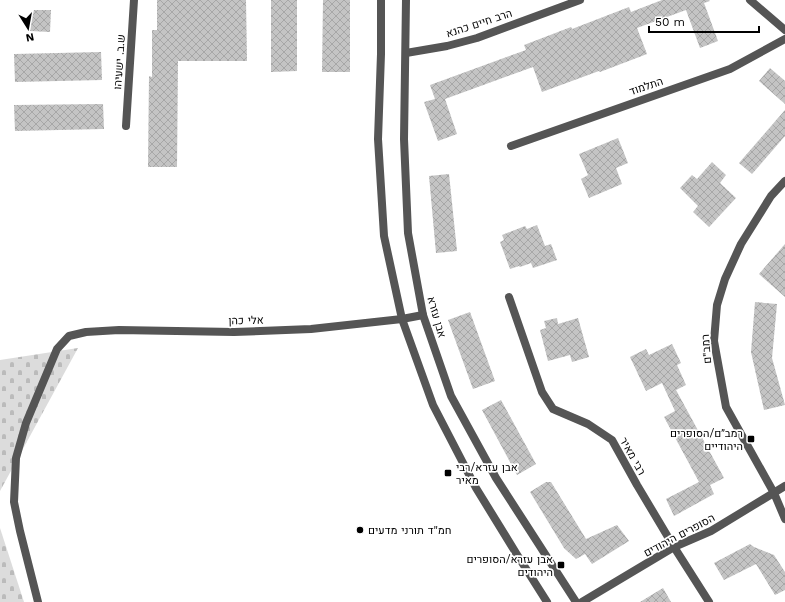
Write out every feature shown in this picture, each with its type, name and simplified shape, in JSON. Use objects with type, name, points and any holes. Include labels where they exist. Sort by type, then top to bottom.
[{"type":"street","name":"ש.ב. ישעיהו","points":[[126,126],[134,0]]},
{"type":"street","points":[[381,0],[378,139],[384,236],[402,319],[433,405],[476,488],[547,602]]},
{"type":"street","name":"אבן עזרא","points":[[406,0],[404,139],[408,233],[423,315],[451,396],[496,478],[576,602]]},
{"type":"street","name":"הרב חיים כהנא","points":[[406,53],[447,46],[477,38],[580,0]]},
{"type":"street","points":[[750,0],[785,30]]},
{"type":"street","name":"התלמוד","points":[[511,146],[730,69],[785,38]]},
{"type":"street","name":"רמב\"ם","points":[[785,182],[771,196],[741,244],[725,280],[717,305],[714,341],[726,407],[774,493],[785,519]]},
{"type":"street","name":"רבי מאיר","points":[[509,297],[542,392],[553,409],[588,424],[612,440],[674,547],[709,602]]},
{"type":"street","name":"אלי כהן","points":[[38,602],[14,502],[16,458],[26,423],[57,349],[69,336],[86,332],[119,330],[234,332],[311,329],[402,319],[423,315]]},
{"type":"street","name":"הסופרים היהודים","points":[[582,602],[674,547],[711,531],[785,486]]},
{"type":"green space","points":[[78,348],[0,491],[0,360]]},
{"type":"green space","points":[[0,528],[24,602],[0,602]]},
{"type":"building","points":[[157,0],[246,0],[247,61],[178,61],[177,167],[148,167],[149,76],[152,77],[152,30],[157,30]]},
{"type":"building","points":[[271,0],[297,0],[297,71],[271,72]]},
{"type":"building","points":[[323,0],[350,0],[350,72],[322,72]]},
{"type":"building","points":[[662,0],[709,0],[710,1],[704,3],[718,41],[700,48],[686,10],[637,28],[647,54],[600,72],[599,71],[542,92],[533,67],[445,99],[457,134],[438,141],[424,102],[435,99],[430,85],[526,50],[524,45],[571,27],[572,29],[629,7],[631,12]]},
{"type":"building","points":[[32,10],[51,10],[50,32],[30,31]]},
{"type":"building","points":[[101,52],[102,80],[15,82],[14,54]]},
{"type":"building","points":[[770,68],[785,81],[785,104],[759,81]]},
{"type":"building","points":[[103,104],[104,129],[15,131],[14,105]]},
{"type":"building","points":[[785,110],[785,136],[752,174],[739,163]]},
{"type":"building","points":[[618,138],[628,163],[616,168],[622,184],[589,198],[581,179],[588,175],[579,154]]},
{"type":"building","points":[[712,162],[726,175],[720,183],[736,198],[709,227],[693,212],[698,206],[680,188],[692,175],[697,179]]},
{"type":"building","points":[[449,174],[457,251],[436,253],[429,176]]},
{"type":"building","points":[[537,225],[545,246],[551,244],[557,260],[533,268],[531,263],[510,269],[500,242],[504,240],[502,235],[525,226],[527,229]]},
{"type":"building","points":[[785,244],[785,297],[759,274]]},
{"type":"building","points":[[755,302],[777,304],[772,358],[785,405],[764,410],[751,352]]},
{"type":"building","points":[[470,312],[495,381],[473,389],[448,320]]},
{"type":"building","points":[[557,318],[558,324],[578,318],[589,357],[572,362],[570,355],[548,361],[540,330],[546,328],[544,321]]},
{"type":"building","points":[[672,344],[681,363],[677,365],[686,385],[676,390],[724,478],[710,485],[714,494],[674,516],[666,499],[699,482],[664,417],[675,411],[662,383],[646,391],[630,357],[646,349],[649,355]]},
{"type":"building","points":[[501,400],[536,464],[517,475],[482,410]]},
{"type":"building","points":[[546,482],[551,482],[586,539],[617,525],[629,541],[592,564],[585,554],[576,559],[564,548],[530,492]]},
{"type":"building","points":[[750,544],[774,555],[785,572],[785,590],[775,595],[756,564],[724,580],[714,563]]},
{"type":"building","points":[[663,588],[671,602],[640,602]]},
{"type":"place","name":"רמב״ם/הסופרים היהודיים","points":[[751,439]]},
{"type":"place","name":"אבן עזרא/רבי מאיר","points":[[448,473]]},
{"type":"place","name":"חמ\"ד תורני מדעים","points":[[360,530]]},
{"type":"place","name":"אבן עזרא/הסופרים היהודים","points":[[561,565]]}]
